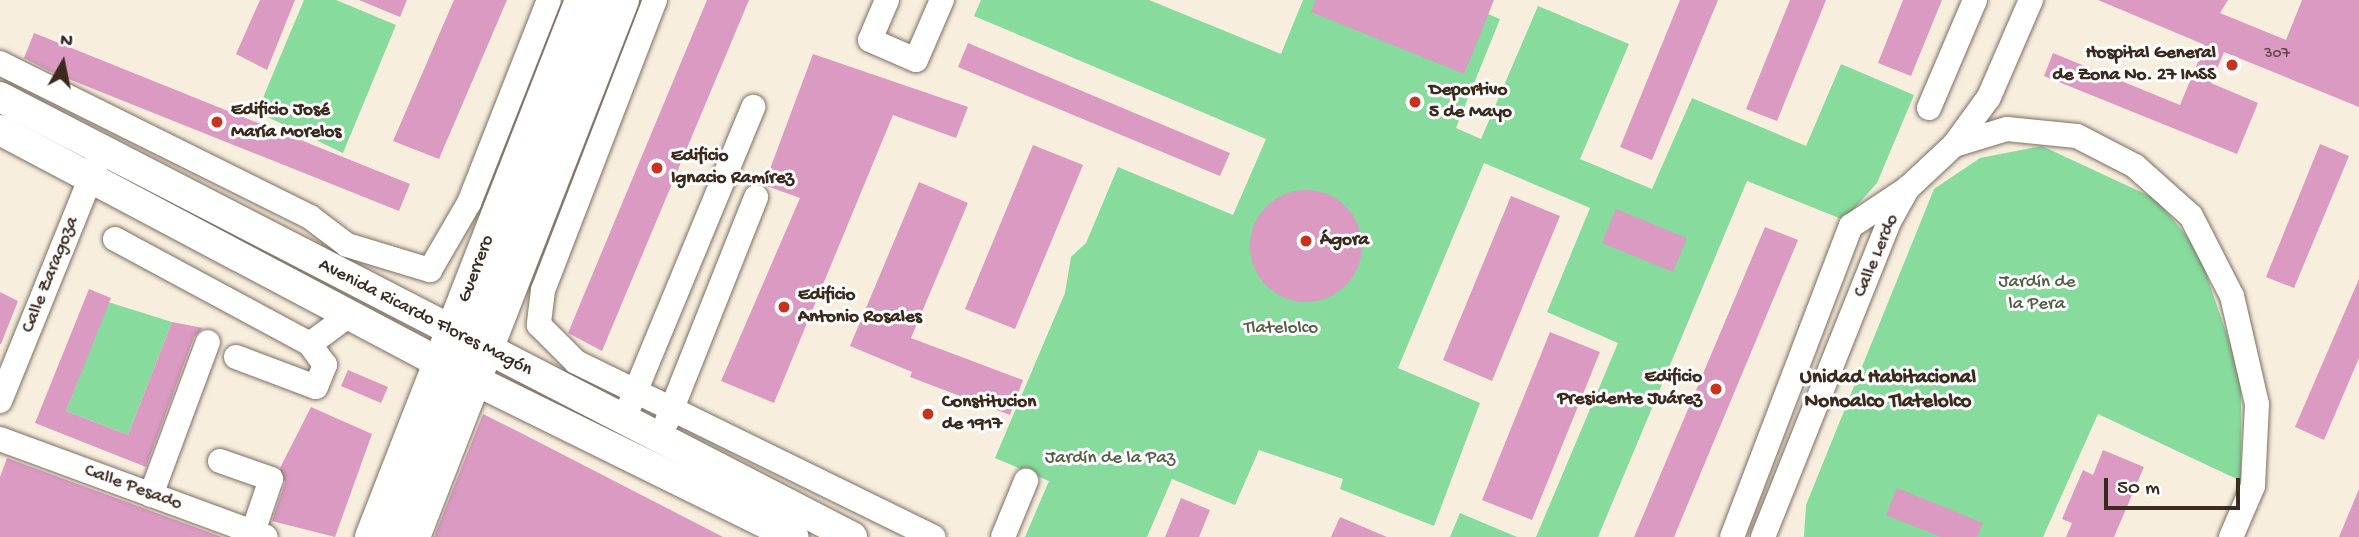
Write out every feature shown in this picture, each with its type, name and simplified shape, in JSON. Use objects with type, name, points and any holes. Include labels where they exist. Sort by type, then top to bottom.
[{"type":"main road","name":"Guerrero","points":[[470,341],[580,0]]},
{"type":"main road","name":"Guerrero","points":[[415,537],[458,372],[470,341],[624,0]]},
{"type":"main road","name":"Avenida Ricardo Flores Magón","points":[[0,97],[324,267],[849,536]]},
{"type":"main road","name":"Avenida Ricardo Flores Magón","points":[[0,130],[88,184],[458,372],[793,537]]},
{"type":"main road","points":[[0,149],[88,184]]},
{"type":"main road","name":"Guerrero","points":[[370,537],[458,372]]},
{"type":"main road","points":[[525,405],[525,383],[544,379]]},
{"type":"street","points":[[0,63],[310,217],[347,245],[430,270],[439,260],[469,203],[549,0]]},
{"type":"street","points":[[470,341],[605,0]]},
{"type":"street","points":[[655,0],[538,308],[539,326],[561,352],[934,537]]},
{"type":"street","points":[[887,0],[870,40],[916,60],[942,0]]},
{"type":"street","points":[[1929,108],[1975,0]]},
{"type":"street","name":"Calle Lerdo","points":[[1763,537],[1908,188],[1954,145],[1989,97],[2031,0]]},
{"type":"street","points":[[624,420],[753,107]]},
{"type":"street","points":[[1954,145],[2007,128],[2077,136],[2135,166],[2191,216],[2232,296],[2257,404],[2253,486],[2231,537]]},
{"type":"street","name":"Calle Zaragoza","points":[[0,401],[103,149]]},
{"type":"street","points":[[1732,537],[1851,226],[1908,188]]},
{"type":"street","points":[[660,438],[756,197]]},
{"type":"street","points":[[115,239],[310,344],[325,365],[316,387],[236,357]]},
{"type":"street","points":[[324,267],[347,245]]},
{"type":"street","points":[[310,344],[349,315]]},
{"type":"street","points":[[151,495],[208,342]]},
{"type":"street","points":[[388,537],[444,397],[458,372]]},
{"type":"street","points":[[407,537],[459,402],[458,372]]},
{"type":"street","name":"Calle Pesado","points":[[0,439],[260,535]]},
{"type":"street","points":[[220,461],[271,479],[260,535]]},
{"type":"street","points":[[1003,537],[1026,481]]},
{"type":"street","points":[[1777,501],[1783,537]]},
{"type":"green space","points":[[304,0],[336,0],[396,25],[343,153],[257,112]]},
{"type":"green space","name":"Tlatelolco","points":[[981,0],[1149,0],[1281,54],[1303,0],[1454,0],[1500,19],[1456,128],[1481,139],[1538,6],[1629,44],[1580,159],[1652,189],[1692,98],[1806,146],[1841,64],[1914,95],[1877,183],[1844,220],[1747,181],[1598,537],[1536,537],[1618,343],[1547,312],[1590,208],[1484,163],[1398,368],[1480,403],[1434,526],[1340,489],[1343,479],[1259,450],[1235,505],[1172,479],[1147,537],[1025,537],[1049,481],[995,458],[1065,293],[1071,257],[1086,243],[1118,167],[1233,215],[1266,139],[974,16]]},
{"type":"green space","name":"Jardín de la Pera","points":[[2042,146],[2156,199],[2198,250],[2241,376],[2241,481],[2098,414],[2043,537],[1804,537],[1806,505],[1934,189],[1980,158]]},
{"type":"green space","points":[[108,302],[172,322],[128,435],[66,411]]},
{"type":"green space","points":[[1460,513],[1517,537],[1450,537]]},
{"type":"building","points":[[260,0],[295,0],[267,70],[236,54]]},
{"type":"building","points":[[359,0],[407,0],[400,17]]},
{"type":"building","points":[[454,0],[507,0],[439,159],[393,141]]},
{"type":"building","name":"Edificio Ignacio Ramírez","points":[[707,0],[749,0],[602,351],[568,333]]},
{"type":"building","points":[[1316,0],[1494,0],[1464,74],[1311,12]]},
{"type":"building","points":[[1680,0],[1718,0],[1652,160],[1620,147]]},
{"type":"building","points":[[1790,0],[1826,0],[1777,121],[1746,109]]},
{"type":"building","points":[[1903,0],[1942,0],[1911,76],[1878,63]]},
{"type":"building","points":[[2098,0],[2228,0],[2220,13],[2286,40],[2302,0],[2359,0],[2359,107],[2224,52],[2211,83],[2258,103],[2237,154],[2044,76],[2053,53],[2180,105],[2205,45]]},
{"type":"building","name":"Edificio José María Morelos","points":[[34,33],[410,184],[399,211],[51,72],[24,58]]},
{"type":"building","points":[[968,43],[1230,153],[1220,176],[958,67]]},
{"type":"building","points":[[813,54],[968,107],[956,138],[893,115],[774,403],[721,381],[800,198],[764,185]]},
{"type":"building","points":[[2320,144],[2349,156],[2294,288],[2266,277]]},
{"type":"building","points":[[1033,145],[1083,165],[1015,329],[965,309]]},
{"type":"building","points":[[919,182],[968,203],[911,338],[1023,380],[1010,415],[910,377],[912,372],[850,346]]},
{"type":"building","name":"Ágora","points":[[1306,190],[1327,194],[1346,206],[1358,225],[1362,246],[1358,267],[1346,286],[1327,298],[1306,302],[1285,298],[1266,286],[1254,267],[1250,246],[1254,225],[1266,206],[1285,194]]},
{"type":"building","points":[[1511,196],[1560,216],[1492,381],[1443,360]]},
{"type":"building","points":[[1616,209],[1687,238],[1673,272],[1602,243]]},
{"type":"building","name":"Edificio Presidente Juárez","points":[[1765,227],[1798,240],[1674,537],[1634,537]]},
{"type":"building","points":[[2359,279],[2359,358],[2324,440],[2295,427]]},
{"type":"building","points":[[89,289],[111,298],[66,411],[128,435],[172,322],[203,328],[194,337],[146,467],[35,423]]},
{"type":"building","points":[[0,292],[18,301],[1,344],[0,344]]},
{"type":"building","points":[[1550,332],[1600,352],[1532,520],[1482,500]]},
{"type":"building","points":[[348,370],[388,387],[381,403],[341,386]]},
{"type":"building","points":[[311,407],[372,434],[335,537],[272,521],[285,483],[280,468]]},
{"type":"building","points":[[483,414],[521,433],[723,537],[434,537]]},
{"type":"building","points":[[2103,450],[2144,467],[2114,537],[2066,537],[2072,523],[2062,519],[2083,470],[2093,475]]},
{"type":"building","points":[[7,458],[222,537],[0,537],[0,477]]},
{"type":"building","points":[[1897,488],[1983,523],[1977,537],[1941,537],[1886,515]]},
{"type":"building","points":[[2359,489],[2359,537],[2339,537]]},
{"type":"building","points":[[1181,498],[1210,510],[1199,537],[1165,537]]},
{"type":"building","points":[[1340,517],[1387,537],[1331,537]]},
{"type":"place","name":"Hospital General de Zona No. 27 IMSS","points":[[2232,65]]},
{"type":"place","name":"Deportivo 5 de Mayo","points":[[1415,102]]},
{"type":"place","name":"Edificio José María Morelos","points":[[217,122]]},
{"type":"place","name":"Edificio Ignacio Ramírez","points":[[657,168]]},
{"type":"place","name":"Ágora","points":[[1306,241]]},
{"type":"place","name":"Edificio Antonio Rosales","points":[[784,307]]},
{"type":"place","name":"Edificio Presidente Juárez","points":[[1716,389]]},
{"type":"place","name":"Constitucion de 1917","points":[[928,414]]},
{"type":"district","name":"Unidad Habitacional Nonoalco Tlatelolco","points":[[1888,391]]},
{"type":"park label","name":"Jardín de la Paz","points":[[1110,459]]}]
